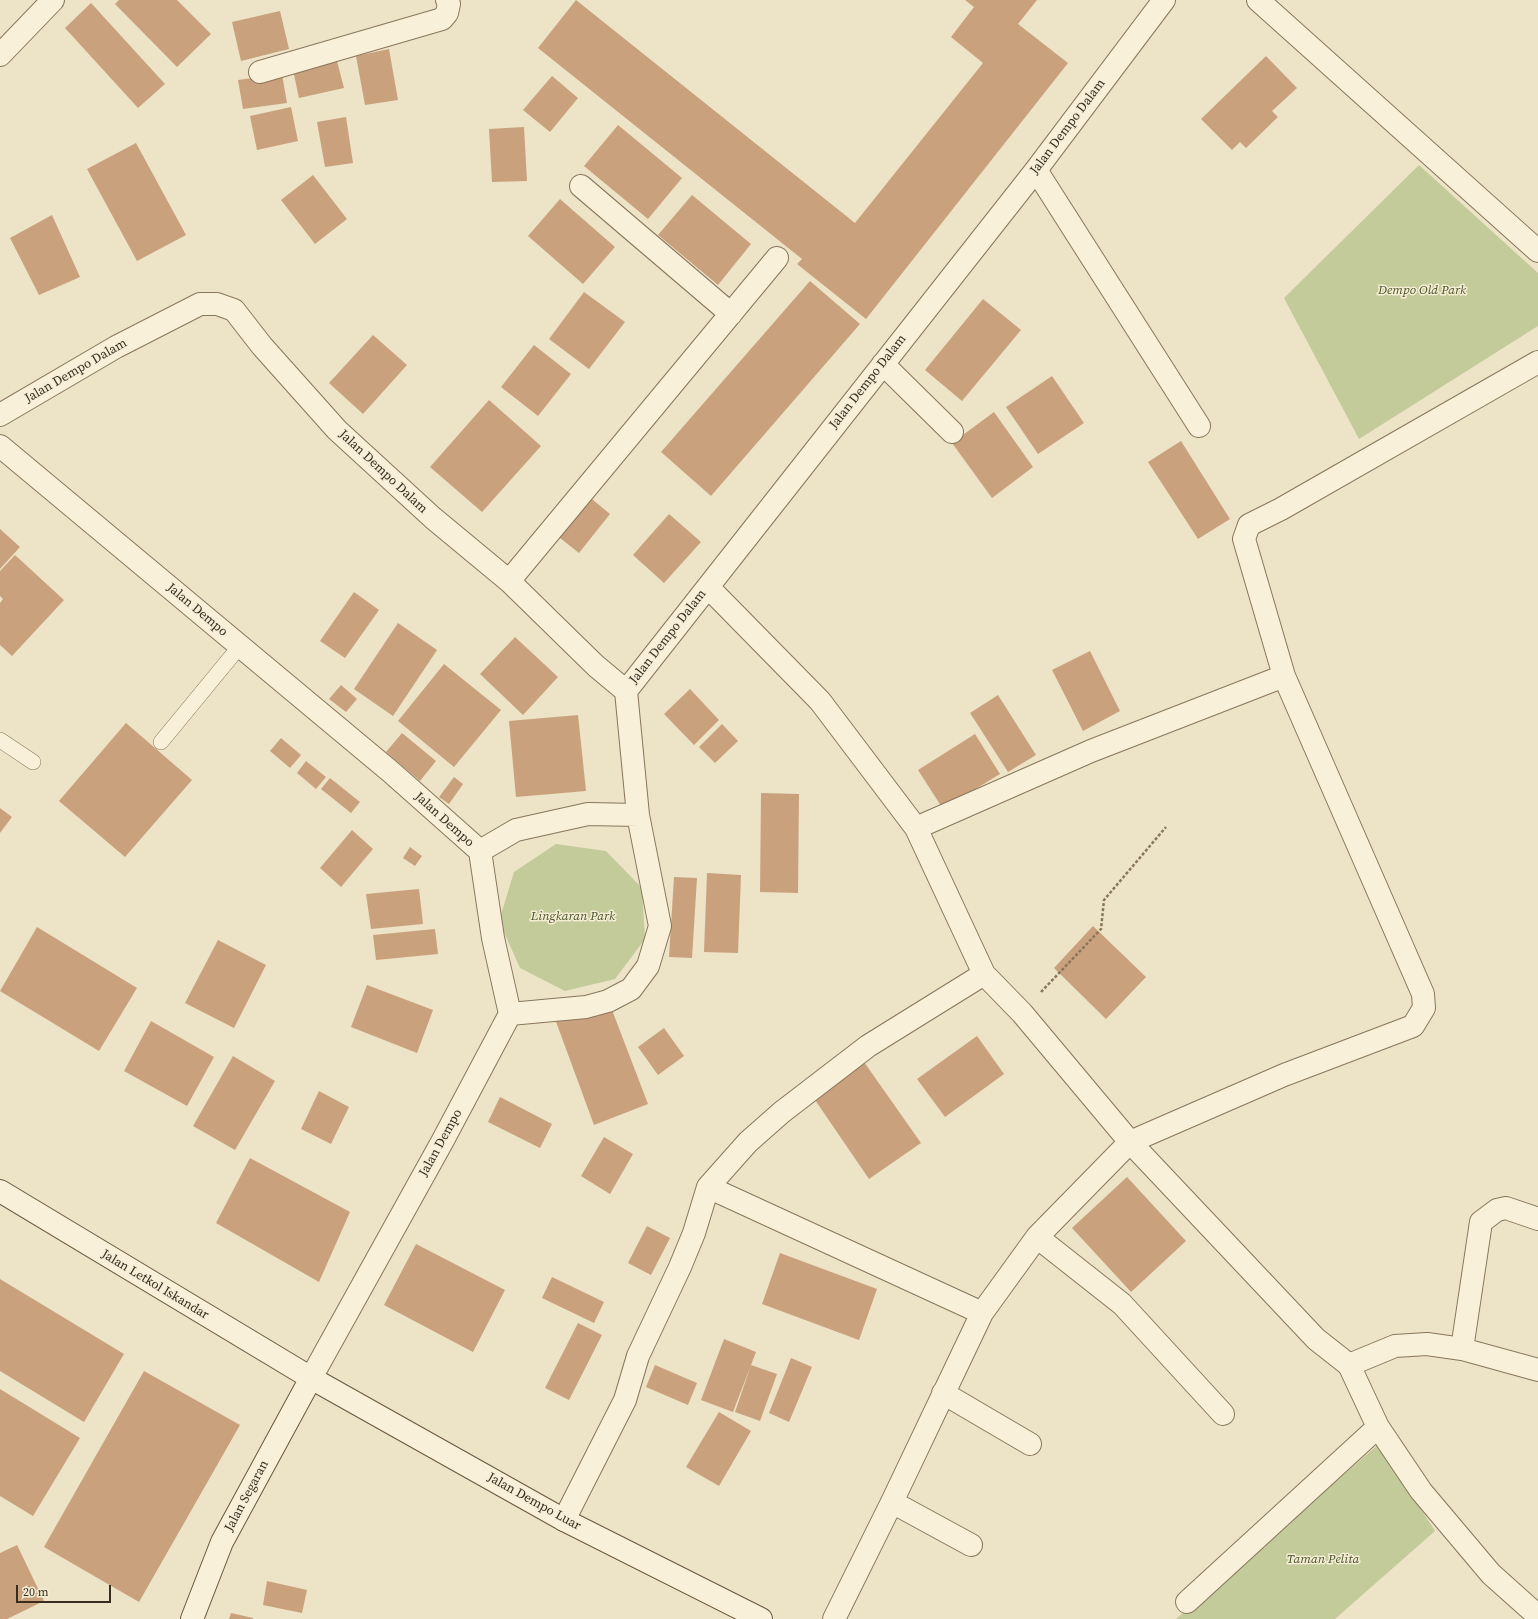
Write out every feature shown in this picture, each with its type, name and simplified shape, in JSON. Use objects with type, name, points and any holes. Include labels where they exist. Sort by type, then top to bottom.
[{"type":"street","points":[[0,55],[53,0]]},
{"type":"street","points":[[260,72],[442,19],[447,13],[449,4],[447,0]]},
{"type":"street","name":"Jalan Dempo Dalam","points":[[0,415],[123,343],[200,304],[217,304],[234,310],[262,346],[337,430],[433,518],[509,581],[596,666],[626,691],[1036,170],[1164,0]]},
{"type":"street","points":[[1258,0],[1538,251]]},
{"type":"street","points":[[1036,170],[1199,426]]},
{"type":"street","points":[[581,186],[731,314]]},
{"type":"street","points":[[509,581],[777,258]]},
{"type":"street","points":[[834,1619],[892,1502],[942,1393],[982,1313],[1037,1237],[1130,1142],[1284,1075],[1413,1026],[1424,1008],[1423,994],[1284,676],[1244,539],[1249,525],[1281,509],[1538,362]]},
{"type":"street","points":[[883,364],[952,432]]},
{"type":"street","name":"Jalan Dempo","points":[[0,446],[391,772],[480,851],[492,938],[510,1014],[442,1142],[311,1378]]},
{"type":"street","points":[[708,587],[820,701],[916,828],[984,974],[1022,1013],[1130,1142],[1316,1339],[1349,1365],[1378,1426],[1421,1491],[1491,1574],[1538,1616]]},
{"type":"street","points":[[916,828],[1091,751],[1284,676]]},
{"type":"street","points":[[510,1014],[586,1007],[608,1001],[631,989],[648,966],[660,926],[638,815],[626,691]]},
{"type":"street","points":[[480,851],[516,830],[588,814],[638,815]]},
{"type":"street","points":[[564,1520],[625,1400],[638,1356],[680,1267],[694,1233],[708,1186],[748,1142],[782,1112],[868,1046],[984,974]]},
{"type":"street","points":[[708,1186],[982,1313]]},
{"type":"street","name":"Jalan Letkol Iskandar","points":[[0,1191],[311,1378]]},
{"type":"street","points":[[1462,1349],[1482,1222],[1496,1210],[1506,1208],[1538,1219]]},
{"type":"street","points":[[1037,1237],[1122,1304],[1223,1414]]},
{"type":"street","points":[[1349,1365],[1395,1346],[1427,1344],[1462,1349],[1538,1370]]},
{"type":"street","name":"Jalan Dempo Luar","points":[[311,1378],[564,1520],[762,1619]]},
{"type":"street","name":"Jalan Segaran","points":[[192,1619],[222,1542],[311,1378]]},
{"type":"street","points":[[942,1393],[1030,1444]]},
{"type":"street","points":[[1187,1602],[1378,1426]]},
{"type":"street","points":[[892,1502],[971,1545]]},
{"type":"lane","points":[[161,742],[240,646]]},
{"type":"lane","points":[[0,740],[33,762]]},
{"type":"path","points":[[1022,1013],[1101,929],[1104,900],[1166,827]]},
{"type":"green space","name":"Dempo Old Park","points":[[1419,165],[1538,273],[1538,326],[1359,439],[1284,298]]},
{"type":"green space","name":"Lingkaran Park","points":[[556,844],[606,851],[642,888],[645,939],[615,979],[565,991],[520,968],[499,921],[514,872]]},
{"type":"green space","name":"Taman Pelita","points":[[1379,1444],[1435,1531],[1335,1619],[1176,1619]]},
{"type":"building","points":[[119,0],[177,0],[211,34],[177,67],[115,4]]},
{"type":"building","points":[[576,0],[855,223],[983,63],[951,37],[974,7],[965,0],[1037,0],[1018,24],[1068,63],[866,319],[797,264],[802,259],[538,48]]},
{"type":"building","points":[[91,3],[165,84],[138,108],[65,28]]},
{"type":"building","points":[[280,11],[289,49],[241,61],[232,22]]},
{"type":"building","points":[[389,49],[398,100],[365,105],[356,56]]},
{"type":"building","points":[[1266,56],[1297,88],[1272,111],[1278,117],[1246,148],[1240,142],[1232,150],[1201,119]]},
{"type":"building","points":[[337,61],[344,88],[299,98],[293,70]]},
{"type":"building","points":[[282,74],[287,103],[243,109],[238,80]]},
{"type":"building","points":[[552,76],[578,98],[550,132],[523,110]]},
{"type":"building","points":[[291,107],[298,141],[257,150],[250,116]]},
{"type":"building","points":[[346,117],[353,163],[325,167],[317,122]]},
{"type":"building","points":[[618,125],[682,178],[648,219],[584,166]]},
{"type":"building","points":[[524,127],[527,181],[492,182],[489,129]]},
{"type":"building","points":[[136,143],[186,235],[137,261],[87,169]]},
{"type":"building","points":[[313,175],[347,219],[315,244],[281,200]]},
{"type":"building","points":[[692,195],[751,244],[718,285],[658,235]]},
{"type":"building","points":[[560,199],[615,247],[583,284],[528,236]]},
{"type":"building","points":[[52,215],[80,277],[39,295],[10,238]]},
{"type":"building","points":[[810,281],[860,324],[711,496],[661,452]]},
{"type":"building","points":[[584,292],[625,322],[589,369],[549,339]]},
{"type":"building","points":[[983,299],[1021,330],[962,401],[925,370]]},
{"type":"building","points":[[373,335],[407,365],[363,414],[329,383]]},
{"type":"building","points":[[534,345],[571,374],[538,416],[501,387]]},
{"type":"building","points":[[1052,376],[1084,423],[1038,454],[1006,407]]},
{"type":"building","points":[[489,400],[541,446],[482,512],[430,467]]},
{"type":"building","points":[[994,412],[1033,467],[992,498],[952,443]]},
{"type":"building","points":[[1181,441],[1230,519],[1198,539],[1148,462]]},
{"type":"building","points":[[587,495],[610,514],[579,553],[555,534]]},
{"type":"building","points":[[669,514],[701,542],[664,583],[633,555]]},
{"type":"building","points":[[0,529],[20,547],[0,569]]},
{"type":"building","points":[[15,555],[64,600],[12,656],[0,645],[0,603],[3,599],[0,596],[0,571]]},
{"type":"building","points":[[354,592],[379,610],[345,658],[320,641]]},
{"type":"building","points":[[398,623],[437,650],[393,716],[354,689]]},
{"type":"building","points":[[515,637],[558,677],[523,715],[480,674]]},
{"type":"building","points":[[1090,651],[1120,711],[1083,731],[1052,670]]},
{"type":"building","points":[[444,664],[501,710],[454,767],[398,721]]},
{"type":"building","points":[[341,685],[357,699],[346,712],[329,699]]},
{"type":"building","points":[[690,689],[719,720],[694,745],[664,714]]},
{"type":"building","points":[[998,695],[1036,755],[1008,772],[970,713]]},
{"type":"building","points":[[578,715],[586,791],[516,797],[509,721]]},
{"type":"building","points":[[126,723],[192,780],[125,857],[59,801]]},
{"type":"building","points":[[722,724],[738,741],[715,763],[699,747]]},
{"type":"building","points":[[402,733],[436,761],[420,781],[386,752]]},
{"type":"building","points":[[975,734],[1000,774],[943,809],[918,770]]},
{"type":"building","points":[[281,738],[301,755],[290,768],[270,751]]},
{"type":"building","points":[[306,761],[326,777],[316,789],[297,773]]},
{"type":"building","points":[[454,777],[463,784],[449,804],[439,797]]},
{"type":"building","points":[[330,778],[360,802],[351,813],[321,789]]},
{"type":"building","points":[[761,793],[799,794],[798,893],[760,892]]},
{"type":"building","points":[[0,808],[12,817],[0,833]]},
{"type":"building","points":[[352,830],[373,849],[341,887],[320,868]]},
{"type":"building","points":[[410,847],[422,856],[415,866],[403,858]]},
{"type":"building","points":[[707,873],[741,875],[738,953],[704,952]]},
{"type":"building","points":[[674,877],[697,878],[692,958],[669,957]]},
{"type":"building","points":[[419,889],[423,924],[371,929],[366,894]]},
{"type":"building","points":[[1093,926],[1146,977],[1106,1019],[1054,968]]},
{"type":"building","points":[[37,927],[137,988],[99,1051],[0,991]]},
{"type":"building","points":[[435,929],[438,954],[376,960],[373,935]]},
{"type":"building","points":[[218,940],[266,965],[234,1028],[185,1003]]},
{"type":"building","points":[[367,985],[433,1010],[417,1053],[351,1027]]},
{"type":"building","points":[[612,1010],[648,1104],[594,1125],[555,1019]]},
{"type":"building","points":[[151,1021],[214,1057],[187,1106],[124,1071]]},
{"type":"building","points":[[664,1028],[684,1056],[658,1075],[638,1047]]},
{"type":"building","points":[[977,1036],[1004,1074],[945,1117],[917,1079]]},
{"type":"building","points":[[233,1056],[275,1081],[235,1150],[193,1126]]},
{"type":"building","points":[[864,1062],[921,1143],[869,1179],[813,1097]]},
{"type":"building","points":[[319,1091],[349,1107],[331,1144],[301,1129]]},
{"type":"building","points":[[500,1097],[552,1124],[540,1148],[488,1122]]},
{"type":"building","points":[[604,1137],[633,1154],[610,1194],[581,1176]]},
{"type":"building","points":[[250,1158],[350,1212],[319,1282],[216,1223]]},
{"type":"building","points":[[1127,1177],[1186,1241],[1131,1292],[1072,1228]]},
{"type":"building","points":[[647,1226],[670,1238],[651,1275],[628,1263]]},
{"type":"building","points":[[416,1244],[505,1290],[473,1352],[384,1305]]},
{"type":"building","points":[[780,1253],[877,1289],[859,1340],[762,1304]]},
{"type":"building","points":[[552,1277],[604,1302],[594,1323],[542,1298]]},
{"type":"building","points":[[0,1279],[124,1354],[84,1422],[0,1371]]},
{"type":"building","points":[[578,1323],[602,1335],[569,1400],[545,1388]]},
{"type":"building","points":[[724,1339],[756,1352],[733,1412],[701,1400]]},
{"type":"building","points":[[791,1358],[812,1367],[789,1422],[769,1413]]},
{"type":"building","points":[[655,1365],[697,1383],[688,1405],[646,1387]]},
{"type":"building","points":[[751,1365],[777,1374],[760,1421],[735,1412]]},
{"type":"building","points":[[144,1371],[240,1425],[139,1602],[44,1547]]},
{"type":"building","points":[[0,1389],[80,1438],[33,1516],[0,1496]]},
{"type":"building","points":[[719,1412],[751,1431],[719,1486],[686,1467]]},
{"type":"building","points":[[17,1545],[44,1601],[7,1619],[0,1619],[0,1553]]},
{"type":"building","points":[[267,1581],[307,1590],[302,1613],[263,1605]]},
{"type":"building","points":[[231,1613],[253,1618],[253,1619],[229,1619]]}]
